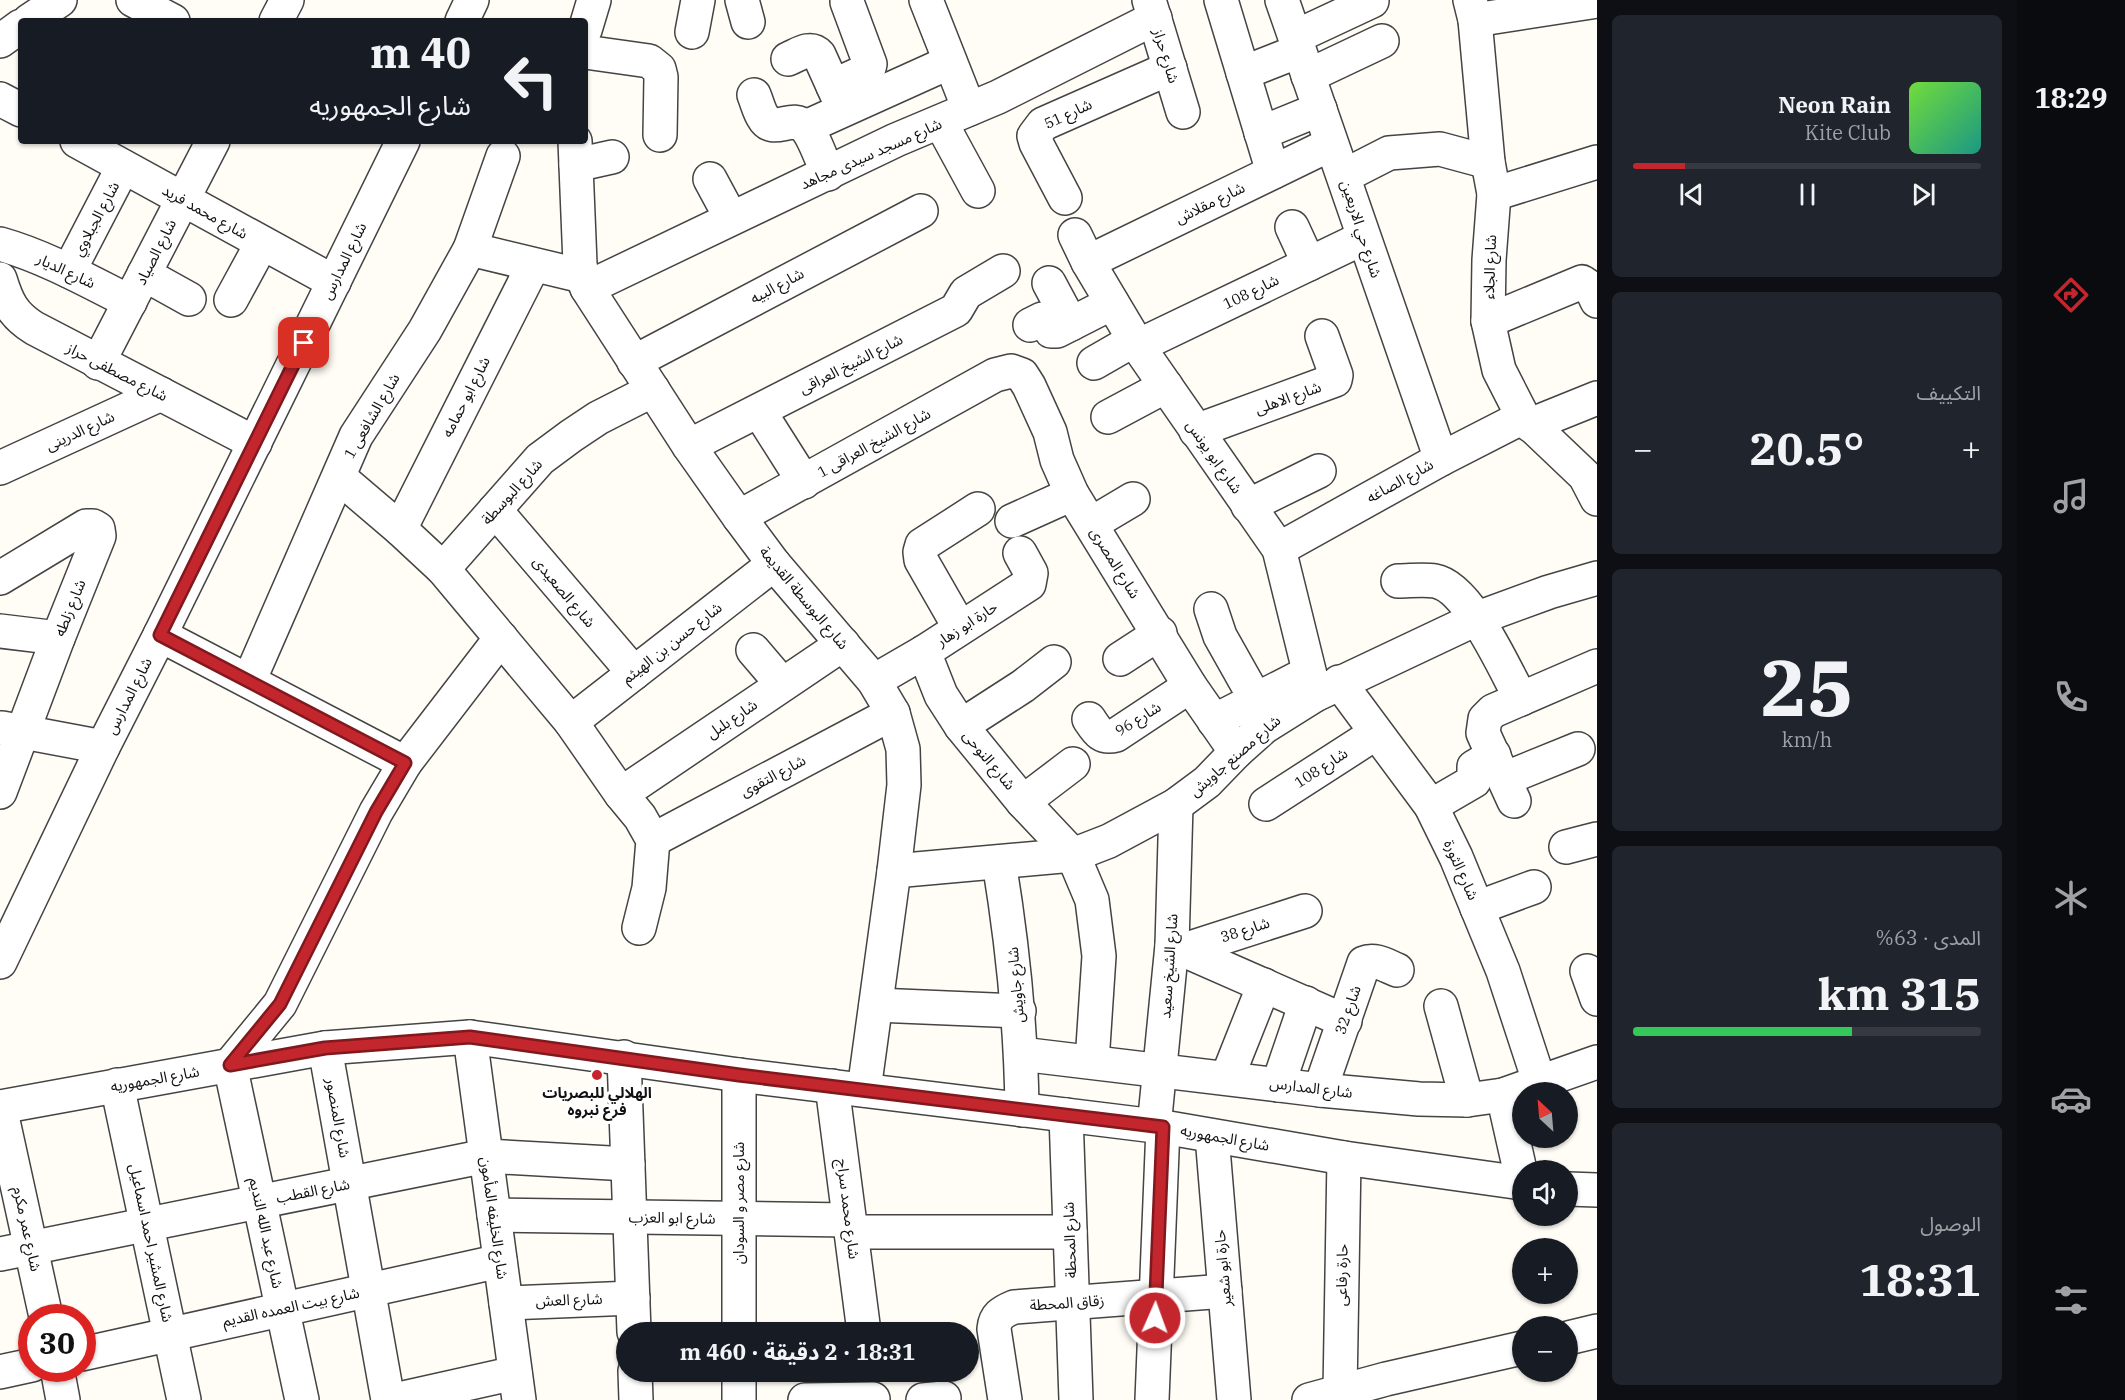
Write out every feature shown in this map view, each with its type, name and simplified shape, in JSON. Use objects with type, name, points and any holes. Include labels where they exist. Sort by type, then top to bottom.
[{"type":"street","points":[[134,0],[167,18]]},
{"type":"street","points":[[278,18],[287,0]]},
{"type":"street","points":[[463,18],[472,0]]},
{"type":"street","points":[[588,20],[594,0]]},
{"type":"street","points":[[692,32],[698,0]]},
{"type":"street","points":[[926,0],[950,62],[955,116],[978,191]]},
{"type":"street","name":"شارع حي الاربعين","points":[[1282,0],[1441,459]]},
{"type":"street","points":[[1225,1],[1243,73],[1273,172]]},
{"type":"street","points":[[1301,55],[1372,1]]},
{"type":"street","points":[[1472,10],[1597,1]]},
{"type":"street","points":[[806,128],[869,68],[870,64],[847,2]]},
{"type":"street","name":"شارع حراز","points":[[1152,9],[1183,112]]},
{"type":"street","name":"شارع مسجد سيدى مجاهد","points":[[584,282],[731,218],[896,140],[955,116],[1027,82],[1152,9]]},
{"type":"street","name":"شارع الجلاء","points":[[1472,10],[1488,162],[1494,194],[1489,260],[1488,321],[1499,370],[1527,421],[1593,484]]},
{"type":"street","points":[[0,41],[18,27]]},
{"type":"street","points":[[1243,73],[1301,55],[1382,41]]},
{"type":"street","points":[[788,59],[815,50],[838,98]]},
{"type":"street","points":[[588,52],[649,61],[655,64],[661,77],[660,135]]},
{"type":"street","points":[[838,98],[950,62]]},
{"type":"street","name":"شارع 51","points":[[1065,198],[1036,143],[1034,136],[1037,129],[1043,124],[1170,68]]},
{"type":"street","points":[[754,95],[763,118],[768,124],[775,126],[794,122],[806,128],[828,174]]},
{"type":"street","points":[[0,99],[18,108]]},
{"type":"street","points":[[1261,133],[1320,109]]},
{"type":"street","name":"شارع محمد فريد","points":[[82,144],[334,282]]},
{"type":"street","name":"شارع الصياد","points":[[99,363],[211,144]]},
{"type":"street","name":"شارع المدارس","points":[[0,962],[8,929],[160,635],[402,144]]},
{"type":"street","name":"شارع مقلاش","points":[[1082,248],[1232,206],[1273,172],[1331,144]]},
{"type":"street","points":[[1344,176],[1389,153],[1440,148],[1488,162]]},
{"type":"street","points":[[575,153],[612,157]]},
{"type":"street","name":"شارع البوسطة القديمة","points":[[575,153],[584,282],[689,446],[739,518],[774,564],[874,681],[893,713],[903,749],[904,785],[864,1090]]},
{"type":"street","name":"شارع الشافعى 1","points":[[249,681],[356,436],[425,330],[470,249],[503,156]]},
{"type":"street","points":[[1494,194],[1597,162]]},
{"type":"street","name":"شارع الجبلاوي","points":[[69,272],[123,167]]},
{"type":"street","points":[[710,179],[731,218]]},
{"type":"street","name":"شارع البيه","points":[[634,362],[921,211]]},
{"type":"street","points":[[1292,227],[1309,264]]},
{"type":"street","name":"شارع 108","points":[[1094,363],[1363,238]]},
{"type":"street","points":[[231,300],[262,243]]},
{"type":"street","name":"شارع الديار","points":[[0,244],[20,249],[69,272],[189,299]]},
{"type":"street","name":"شارع ابو يونس","points":[[1082,248],[1136,343],[1278,549],[1321,683]]},
{"type":"street","points":[[470,249],[584,282]]},
{"type":"street","name":"شارع ابو حمامه","points":[[400,528],[532,266]]},
{"type":"street","name":"شارع الشيخ العراقى","points":[[689,446],[956,310],[966,293],[1003,271]]},
{"type":"street","points":[[1488,321],[1582,282],[1591,288],[1597,301]]},
{"type":"street","points":[[1048,283],[1071,324]]},
{"type":"street","name":"شارع مصطفى حراز","points":[[4,300],[21,320],[34,328],[255,443]]},
{"type":"street","points":[[1030,325],[1042,319],[1054,332],[1112,303]]},
{"type":"street","name":"شارع الاهلى","points":[[1196,431],[1335,380],[1336,375],[1322,336]]},
{"type":"street","name":"شارع الشيخ العراقى 1","points":[[739,518],[995,375],[1011,370]]},
{"type":"street","name":"شارع المصرى","points":[[1011,370],[1022,375],[1029,386],[1050,432],[1057,460],[1072,494],[1160,633],[1190,686],[1236,752]]},
{"type":"street","points":[[1108,417],[1166,386]]},
{"type":"street","name":"شارع البوسطة","points":[[443,569],[540,459],[598,418],[653,390]]},
{"type":"street","name":"شارع الدرينى","points":[[0,468],[161,394]]},
{"type":"street","name":"شارع الصاغه","points":[[1278,549],[1441,459],[1527,421],[1597,398]]},
{"type":"street","points":[[759,411],[804,482]]},
{"type":"street","points":[[1248,506],[1319,471]]},
{"type":"street","points":[[339,477],[400,528],[443,569],[571,722],[621,794],[640,817],[653,840],[649,888],[639,928]]},
{"type":"street","points":[[1012,521],[1072,494]]},
{"type":"street","points":[[1091,524],[1132,500]]},
{"type":"street","points":[[960,628],[921,560],[920,552],[922,545],[978,509]]},
{"type":"street","name":"شارع الصعيدى","points":[[495,510],[634,674]]},
{"type":"street","name":"شارع زلطه","points":[[0,578],[86,526],[98,529],[99,536],[58,638],[11,730],[0,792]]},
{"type":"street","name":"حارة ابو زهار","points":[[874,681],[924,652],[1029,584],[1030,573],[1020,553]]},
{"type":"street","name":"شارع حسن بن الهيثم","points":[[571,722],[774,564]]},
{"type":"street","name":"شارع مصنع جاويش","points":[[894,871],[1073,855],[1109,841],[1176,805],[1207,782],[1264,727],[1321,683],[1478,618],[1549,592],[1597,578]]},
{"type":"street","points":[[1398,581],[1435,581],[1455,592],[1478,618],[1521,699]]},
{"type":"street","points":[[1211,609],[1220,636],[1256,700]]},
{"type":"street","points":[[0,631],[58,638]]},
{"type":"street","points":[[1120,658],[1160,633]]},
{"type":"street","points":[[160,635],[405,763]]},
{"type":"street","points":[[230,1065],[280,1004],[376,812],[405,763],[501,638]]},
{"type":"street","name":"شارع بلبل","points":[[621,794],[843,644]]},
{"type":"street","points":[[753,650],[782,684]]},
{"type":"street","name":"شارع النوحى","points":[[924,652],[941,695],[961,726],[1023,802],[1073,855]]},
{"type":"street","points":[[961,726],[1023,686],[1054,662]]},
{"type":"street","points":[[1504,778],[1483,733],[1485,719],[1493,711],[1597,666]]},
{"type":"street","points":[[1214,721],[1256,700],[1321,683]]},
{"type":"street","name":"شارع الثورة","points":[[1321,683],[1376,733],[1431,806],[1456,857],[1503,971],[1539,1081]]},
{"type":"street","name":"شارع 96","points":[[1089,719],[1104,737],[1116,735],[1190,686]]},
{"type":"street","name":"شارع التقوى","points":[[653,840],[893,713]]},
{"type":"street","points":[[11,730],[103,747]]},
{"type":"street","name":"شارع 108","points":[[1266,804],[1376,733]]},
{"type":"street","points":[[1431,806],[1474,781],[1474,767],[1504,778],[1578,749]]},
{"type":"street","points":[[1023,802],[1073,764]]},
{"type":"street","name":"شارع الشيخ سعيد","points":[[1152,1400],[1161,1069],[1178,947],[1176,805]]},
{"type":"street","points":[[1566,847],[1597,839]]},
{"type":"street","points":[[1073,855],[1092,900],[1099,956],[1092,1062]]},
{"type":"street","name":"شارع جاويش","points":[[999,862],[1011,936],[1019,1011],[1022,1110]]},
{"type":"street","points":[[1477,908],[1534,887]]},
{"type":"street","name":"شارع 38","points":[[1178,947],[1305,911]]},
{"type":"street","points":[[1178,947],[1345,1021]]},
{"type":"street","name":"شارع 32","points":[[1320,1090],[1364,963],[1369,960],[1397,970]]},
{"type":"street","points":[[1227,1078],[1264,985]]},
{"type":"street","points":[[1278,1084],[1306,1004]]},
{"type":"street","points":[[876,1005],[1019,1011]]},
{"type":"street","points":[[1441,1006],[1467,1100]]},
{"type":"street","name":"شارع الجمهوريه","points":[[0,1107],[325,1048],[470,1037],[739,1075],[1159,1127],[1344,1158],[1512,1180]]},
{"type":"street","name":"شارع الخليفه المأمون","points":[[470,1037],[517,1386]]},
{"type":"street","name":"شارع المنصور","points":[[325,1048],[388,1400]]},
{"type":"street","name":"شارع المدارس","points":[[1021,1054],[1161,1069],[1320,1090],[1419,1099],[1467,1100],[1503,1095],[1597,1062]]},
{"type":"street","points":[[624,1057],[634,1322]]},
{"type":"street","name":"شارع عبد الله النديم","points":[[230,1065],[302,1400]]},
{"type":"street","name":"شارع مصر و السودان","points":[[739,1075],[739,1322]]},
{"type":"street","name":"شارع المشير احمد اسماعيل","points":[[117,1085],[184,1400]]},
{"type":"street","name":"شارع محمد سراج","points":[[832,1086],[863,1322]]},
{"type":"street","points":[[1503,1095],[1517,1160]]},
{"type":"street","name":"شارع عمر مكرم","points":[[0,1107],[15,1251],[40,1304]]},
{"type":"street","name":"شارع المحطة","points":[[1066,1115],[1076,1400]]},
{"type":"street","name":"حارة ابو شعير","points":[[1212,1136],[1234,1400]]},
{"type":"street","name":"شارع القطب","points":[[15,1251],[486,1156],[628,1164]]},
{"type":"street","name":"حارة رفاعى","points":[[1340,1392],[1344,1158]]},
{"type":"street","points":[[1578,1189],[1597,1190]]},
{"type":"street","name":"شارع ابو العزب","points":[[494,1215],[739,1219],[850,1226],[1070,1232]]},
{"type":"street","name":"شارع بيت العمده القديم","points":[[96,1351],[500,1261]]},
{"type":"street","name":"زقاق المحطة","points":[[1005,1400],[994,1329],[995,1320],[1003,1311],[1014,1307],[1224,1291]]},
{"type":"street","name":"شارع العش","points":[[506,1303],[633,1298]]},
{"type":"street","points":[[1578,1336],[1597,1331]]},
{"type":"street","points":[[1309,1400],[1340,1392],[1389,1390],[1512,1351]]},
{"type":"street","points":[[0,1372],[18,1368]]},
{"type":"street","points":[[60,1382],[63,1400]]},
{"type":"street","points":[[635,1382],[636,1400]]},
{"type":"street","points":[[739,1382],[739,1400]]},
{"type":"street","points":[[394,1400],[517,1386]]},
{"type":"street","points":[[805,1400],[872,1390]]},
{"type":"place","name":"الهلالي للبصريات فرع نبروه","points":[[597,1075]]},
{"type":"route","points":[[304,343],[160,635],[405,763],[376,812],[280,1004],[230,1065],[325,1048],[470,1037],[739,1075],[1163,1127],[1155,1318]]}]
